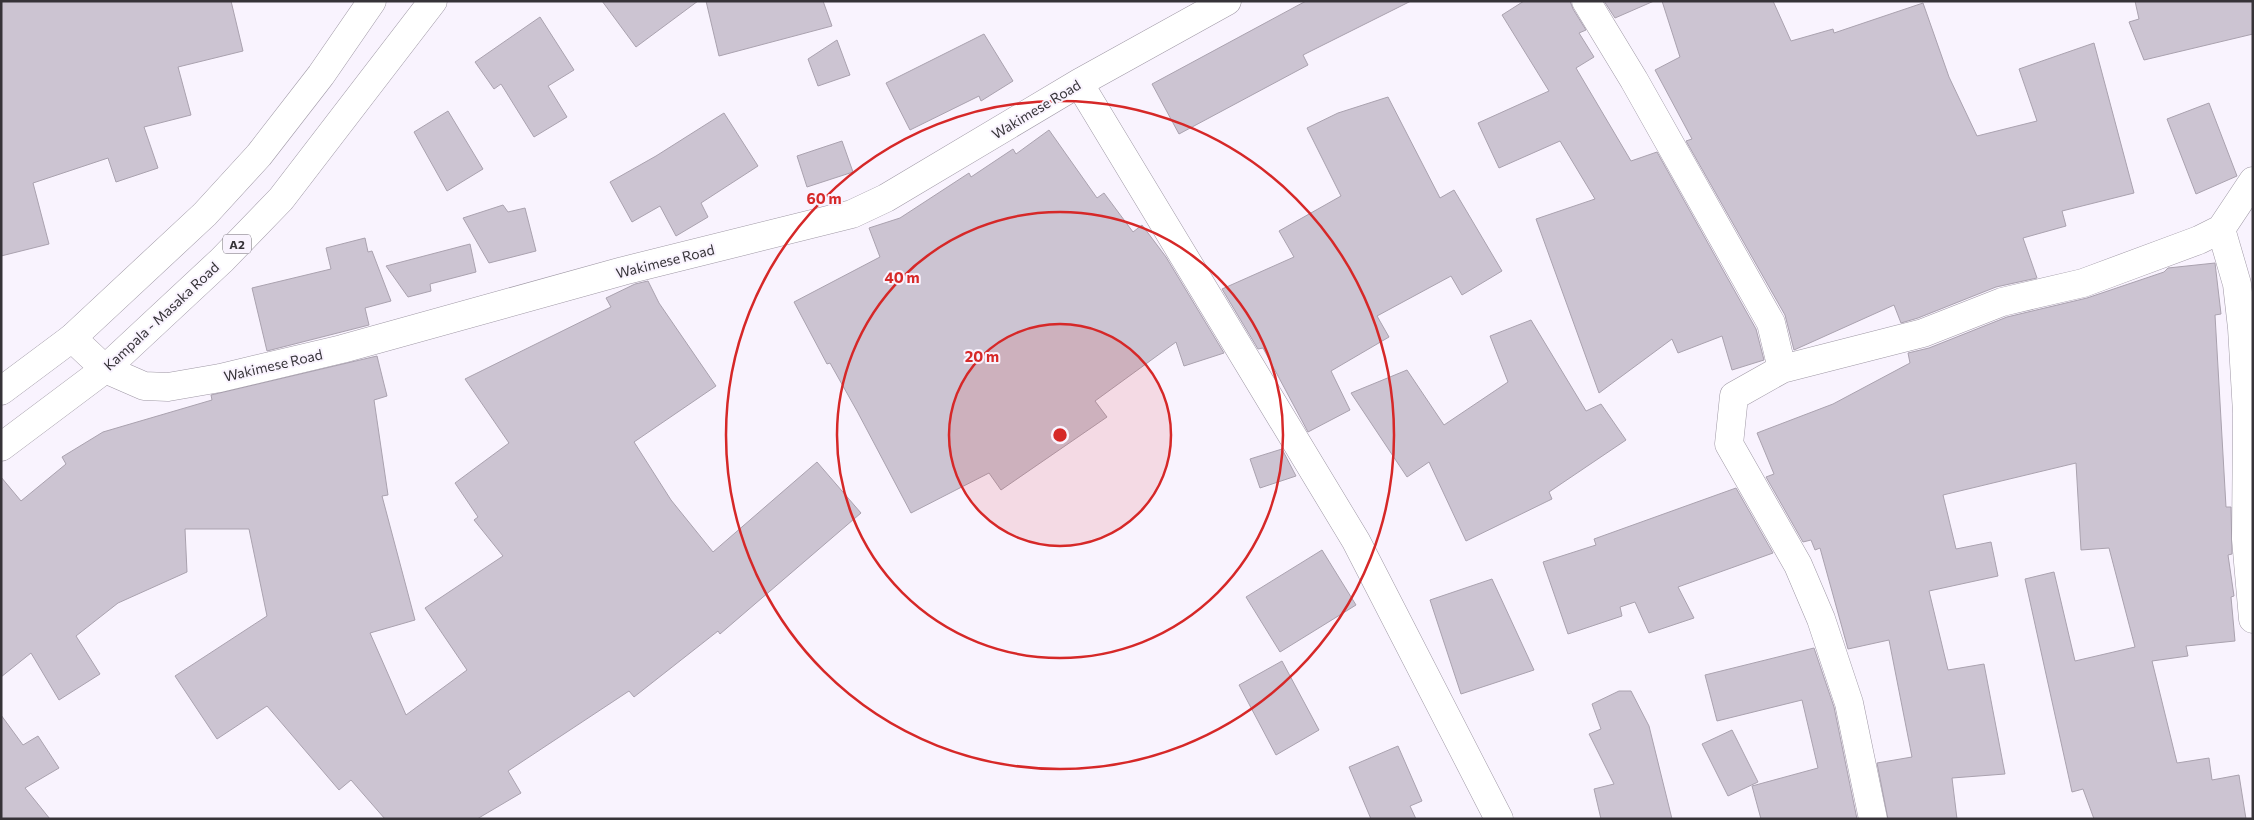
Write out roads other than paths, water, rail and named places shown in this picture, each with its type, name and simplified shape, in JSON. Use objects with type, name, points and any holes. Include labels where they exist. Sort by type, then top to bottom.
[{"type":"main road","points":[[1,391],[72,338],[205,214],[259,156],[321,75],[372,1]]},
{"type":"main road","name":"Kampala - Masaka Road","points":[[1,447],[105,369],[222,260],[280,199],[433,1]]},
{"type":"main road","name":"Wakimese Road","points":[[72,338],[105,369],[144,386],[168,387],[220,378],[342,349],[623,271],[852,214],[886,198],[1079,83],[1227,1]]},
{"type":"main road","points":[[1586,1],[1639,89],[1772,323],[1782,369]]},
{"type":"main road","points":[[1079,83],[1356,540],[1499,819]]},
{"type":"main road","points":[[1873,819],[1849,703],[1821,618],[1798,565],[1729,444],[1734,396],[1782,369],[1923,333],[2002,302],[2083,283],[2199,240],[2221,229],[2253,181]]},
{"type":"main road","points":[[2221,229],[2237,284],[2242,328],[2247,413],[2246,539],[2253,619]]}]
